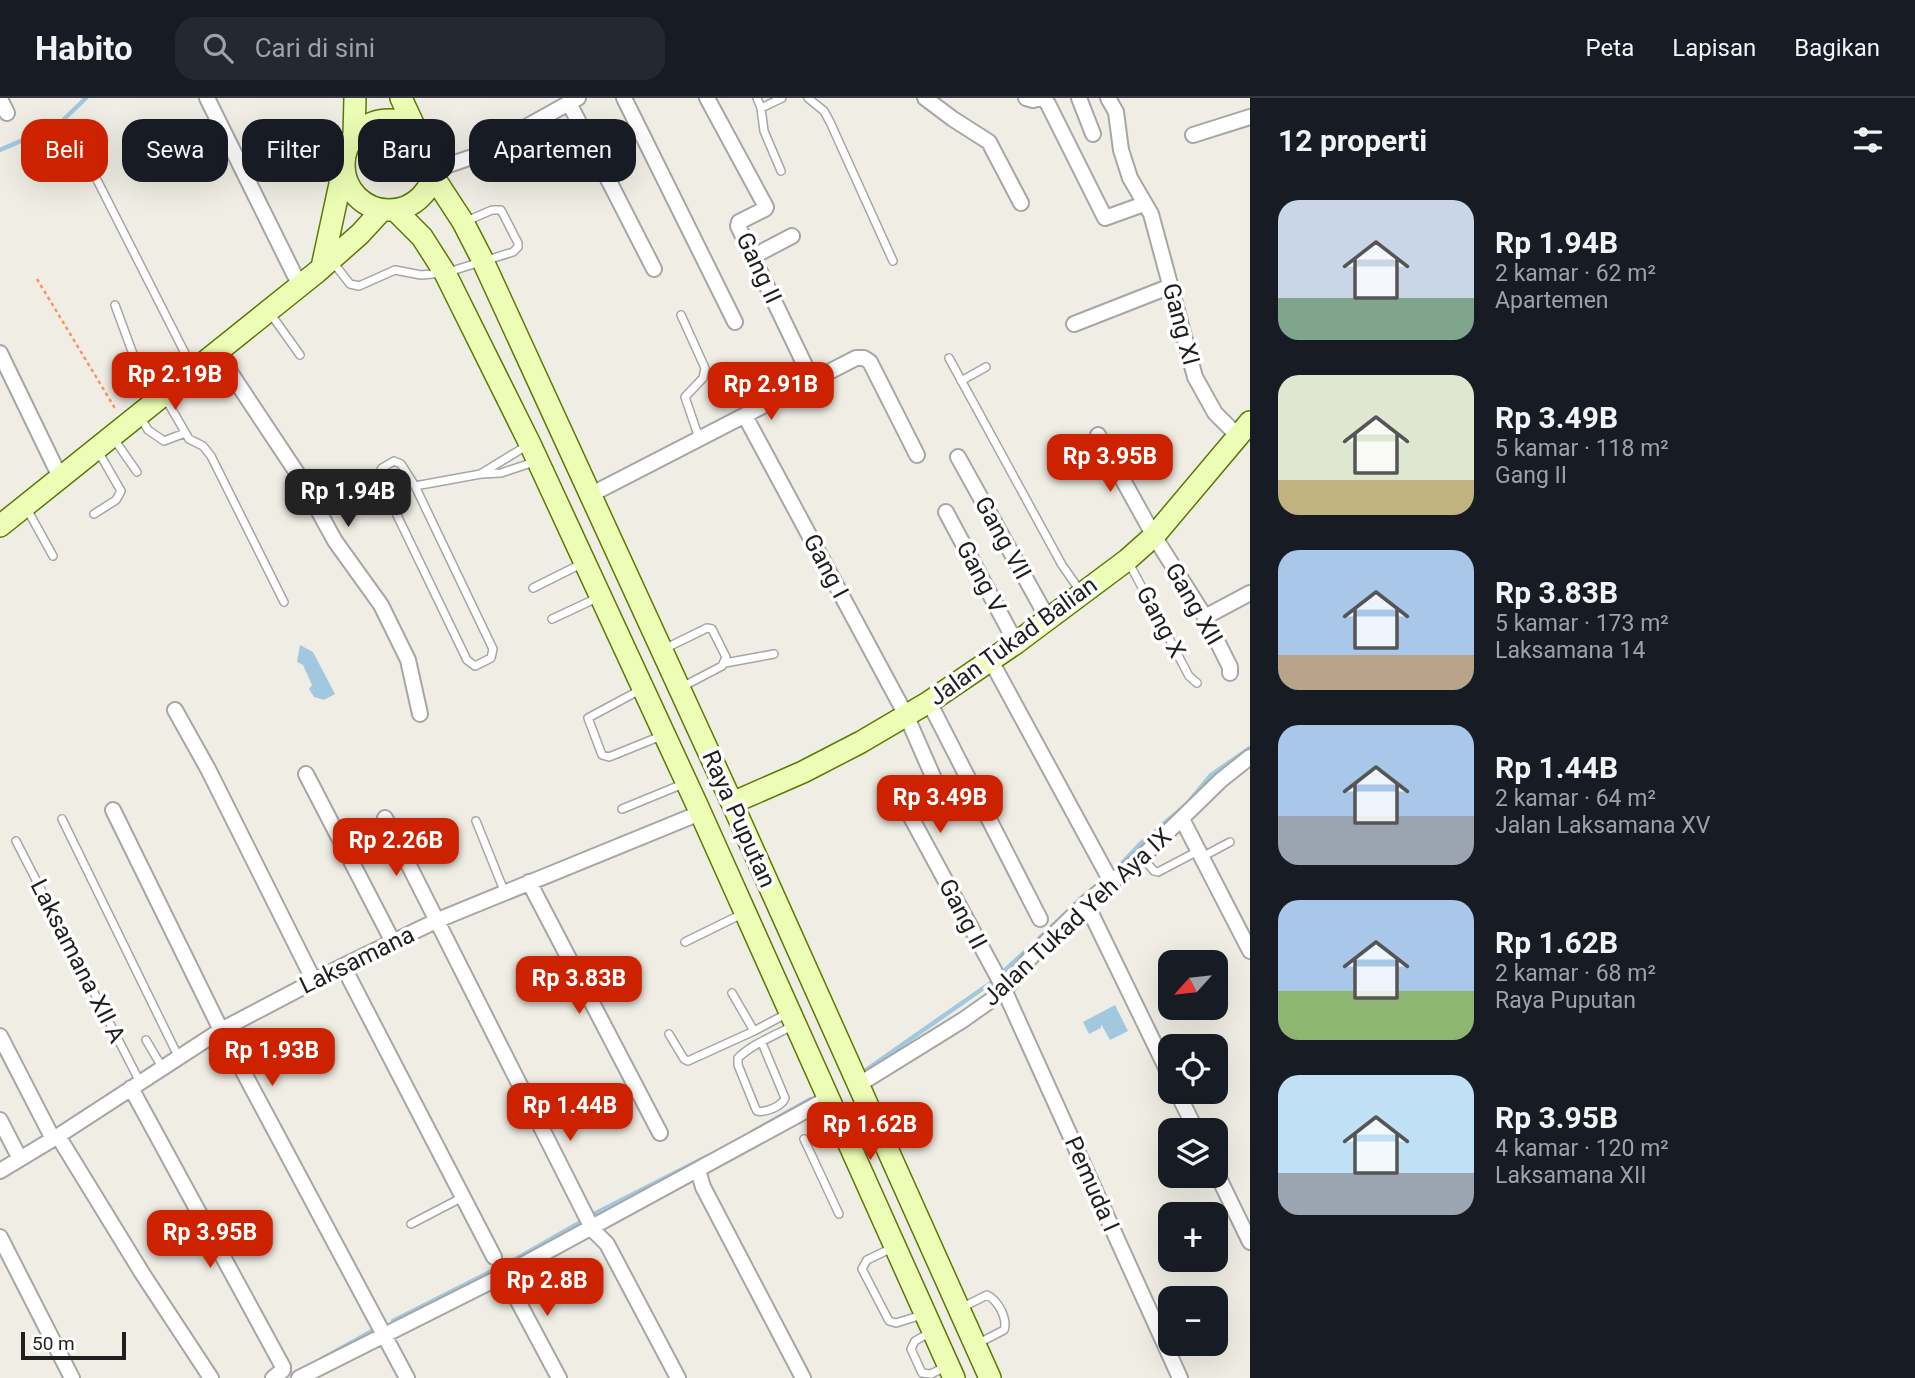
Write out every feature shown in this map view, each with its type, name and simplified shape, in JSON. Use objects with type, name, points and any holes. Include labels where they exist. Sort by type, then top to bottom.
[{"type":"main road","points":[[354,136],[355,98]]},
{"type":"main road","points":[[401,98],[411,119]]},
{"type":"main road","points":[[358,132],[348,145],[345,178],[359,199],[370,206],[389,210]]},
{"type":"main road","points":[[327,264],[341,182]]},
{"type":"main road","points":[[0,526],[300,286],[389,210],[415,202],[424,195],[429,182]]},
{"type":"main road","name":"Raya Puputan","points":[[442,182],[483,261],[662,650],[990,1378]]},
{"type":"main road","name":"Raya Puputan","points":[[389,210],[422,237],[444,274],[534,452],[760,943],[951,1372]]},
{"type":"main road","name":"Jalan Tukad Balian","points":[[732,803],[814,766],[906,717],[1016,643],[1127,560],[1154,536],[1245,432]]},
{"type":"main road","points":[[760,943],[788,929]]},
{"type":"main road","points":[[951,1372],[977,1348]]},
{"type":"street","points":[[207,98],[300,286]]},
{"type":"street","points":[[624,98],[735,322]]},
{"type":"street","name":"Gang II","points":[[707,98],[766,207],[737,224],[812,380]]},
{"type":"street","points":[[925,98],[989,142],[1021,203]]},
{"type":"street","points":[[1026,98],[1042,98],[1048,104],[1105,218],[1144,204]]},
{"type":"street","points":[[1079,98],[1093,134]]},
{"type":"street","name":"Gang XI","points":[[1108,98],[1116,112],[1121,150],[1130,178],[1151,214],[1195,377],[1215,413],[1245,432]]},
{"type":"street","points":[[0,99],[7,113]]},
{"type":"street","points":[[455,163],[496,145],[574,101],[654,269]]},
{"type":"street","points":[[1193,135],[1250,117]]},
{"type":"street","points":[[752,257],[792,236]]},
{"type":"street","points":[[1074,324],[1171,286]]},
{"type":"street","points":[[216,351],[301,479],[335,541],[381,605],[408,660],[420,714]]},
{"type":"street","points":[[0,353],[60,477]]},
{"type":"street","points":[[590,495],[856,358],[864,358],[870,362],[917,455]]},
{"type":"street","name":"Gang I","points":[[745,416],[906,717]]},
{"type":"street","name":"Gang XII","points":[[1098,435],[1154,536],[1205,617],[1230,667],[1230,673]]},
{"type":"street","name":"Gang VII","points":[[958,457],[1048,619]]},
{"type":"street","name":"Gang V","points":[[946,512],[1016,643]]},
{"type":"street","points":[[1205,617],[1250,593]]},
{"type":"street","points":[[990,659],[1108,876]]},
{"type":"street","points":[[929,702],[1040,919]]},
{"type":"street","points":[[175,710],[208,769],[314,981]]},
{"type":"street","name":"Gang II","points":[[906,717],[935,781],[932,787],[907,798],[906,808],[999,980]]},
{"type":"street","name":"Jalan Tukad Yeh Aya IX","points":[[858,1085],[963,1020],[999,980],[1031,957],[1086,903],[1142,857],[1221,780],[1250,757]]},
{"type":"street","points":[[306,774],[393,943]]},
{"type":"street","points":[[113,810],[221,1030],[407,1378]]},
{"type":"street","name":"Laksamana","points":[[0,1171],[221,1030],[343,966],[438,920],[700,813]]},
{"type":"street","points":[[385,818],[591,1226],[607,1244],[678,1378]]},
{"type":"street","points":[[1182,819],[1250,951]]},
{"type":"street","points":[[529,882],[660,1133]]},
{"type":"street","points":[[1086,903],[1158,1051]]},
{"type":"street","points":[[343,966],[494,1257]]},
{"type":"street","name":"Pemuda I","points":[[999,980],[1180,1378]]},
{"type":"street","points":[[0,1036],[56,1137],[211,1378]]},
{"type":"street","points":[[136,1085],[278,1373]]},
{"type":"street","points":[[299,1378],[504,1275],[829,1098]]},
{"type":"street","points":[[0,1120],[20,1159]]},
{"type":"street","points":[[698,1170],[703,1187],[803,1378]]},
{"type":"street","points":[[1224,1188],[1250,1242]]},
{"type":"street","points":[[0,1237],[72,1378]]},
{"type":"street","points":[[504,1275],[559,1378]]},
{"type":"lane","points":[[757,98],[764,131],[781,171]]},
{"type":"lane","points":[[761,108],[782,98]]},
{"type":"lane","points":[[808,98],[824,111],[830,122],[893,261]]},
{"type":"lane","points":[[98,182],[194,370]]},
{"type":"lane","points":[[327,264],[354,286],[395,270],[421,275],[444,274],[513,252],[518,247],[504,213],[497,209],[463,222]]},
{"type":"lane","points":[[115,305],[133,354],[163,394],[188,439],[203,446],[211,456],[284,602]]},
{"type":"lane","points":[[269,311],[300,355]]},
{"type":"lane","points":[[681,315],[705,368],[703,378],[685,397],[699,438]]},
{"type":"lane","points":[[949,358],[1062,565],[1082,593]]},
{"type":"lane","points":[[961,381],[986,367]]},
{"type":"lane","points":[[138,414],[148,430],[164,440],[185,433]]},
{"type":"lane","points":[[104,442],[137,472]]},
{"type":"lane","points":[[94,514],[116,500],[121,491],[104,442]]},
{"type":"lane","points":[[415,486],[511,470],[534,452]]},
{"type":"lane","points":[[481,474],[534,452]]},
{"type":"lane","points":[[397,461],[415,486],[493,649],[491,658],[475,666],[467,660],[379,475],[382,468],[397,461]]},
{"type":"lane","points":[[24,505],[53,556]]},
{"type":"lane","name":"Gang X","points":[[1127,560],[1189,676],[1196,683]]},
{"type":"lane","points":[[533,588],[585,562]]},
{"type":"lane","points":[[552,619],[601,597]]},
{"type":"lane","points":[[662,650],[707,628],[712,629],[726,657],[725,663]]},
{"type":"lane","points":[[679,688],[725,663],[774,654]]},
{"type":"lane","points":[[643,688],[588,718],[602,755],[609,757],[665,734]]},
{"type":"lane","points":[[622,809],[687,782]]},
{"type":"lane","points":[[62,819],[178,1056]]},
{"type":"lane","points":[[476,821],[505,892]]},
{"type":"lane","name":"Laksamana XII A","points":[[16,841],[136,1085]]},
{"type":"lane","points":[[1142,857],[1158,872],[1230,842]]},
{"type":"lane","points":[[685,942],[745,912]]},
{"type":"lane","points":[[732,993],[754,1031]]},
{"type":"lane","points":[[669,1034],[684,1059],[688,1061],[754,1031],[793,1018]]},
{"type":"lane","points":[[762,1043],[785,1098],[781,1104],[761,1112],[757,1111],[737,1065],[738,1058],[793,1018]]},
{"type":"lane","points":[[146,1040],[162,1066]]},
{"type":"lane","points":[[804,1139],[839,1214]]},
{"type":"lane","points":[[411,1224],[464,1197]]},
{"type":"lane","points":[[896,1246],[867,1260],[862,1269],[889,1321],[930,1322]]},
{"type":"lane","points":[[959,1309],[987,1295],[995,1300],[1006,1322],[1004,1330],[977,1348]]},
{"type":"path","points":[[37,279],[117,412]]},
{"type":"water","points":[[300,645],[313,652],[335,694],[324,700],[314,697],[309,689],[312,685],[303,665],[297,662]]},
{"type":"water","points":[[1115,1005],[1128,1031],[1110,1040],[1101,1024],[1101,1028],[1089,1034],[1083,1022]]},
{"type":"waterway","points":[[0,150],[58,125],[86,98]]},
{"type":"waterway","points":[[1113,873],[1139,845],[1187,804],[1211,775],[1250,748]]},
{"type":"waterway","points":[[1001,974],[1058,921]]},
{"type":"waterway","points":[[866,1070],[995,980]]},
{"type":"waterway","points":[[752,1132],[811,1099]]},
{"type":"waterway","points":[[596,1213],[708,1156]]},
{"type":"waterway","points":[[509,1263],[579,1223]]},
{"type":"waterway","points":[[393,1321],[492,1271]]},
{"type":"waterway","points":[[322,1359],[372,1331]]}]
